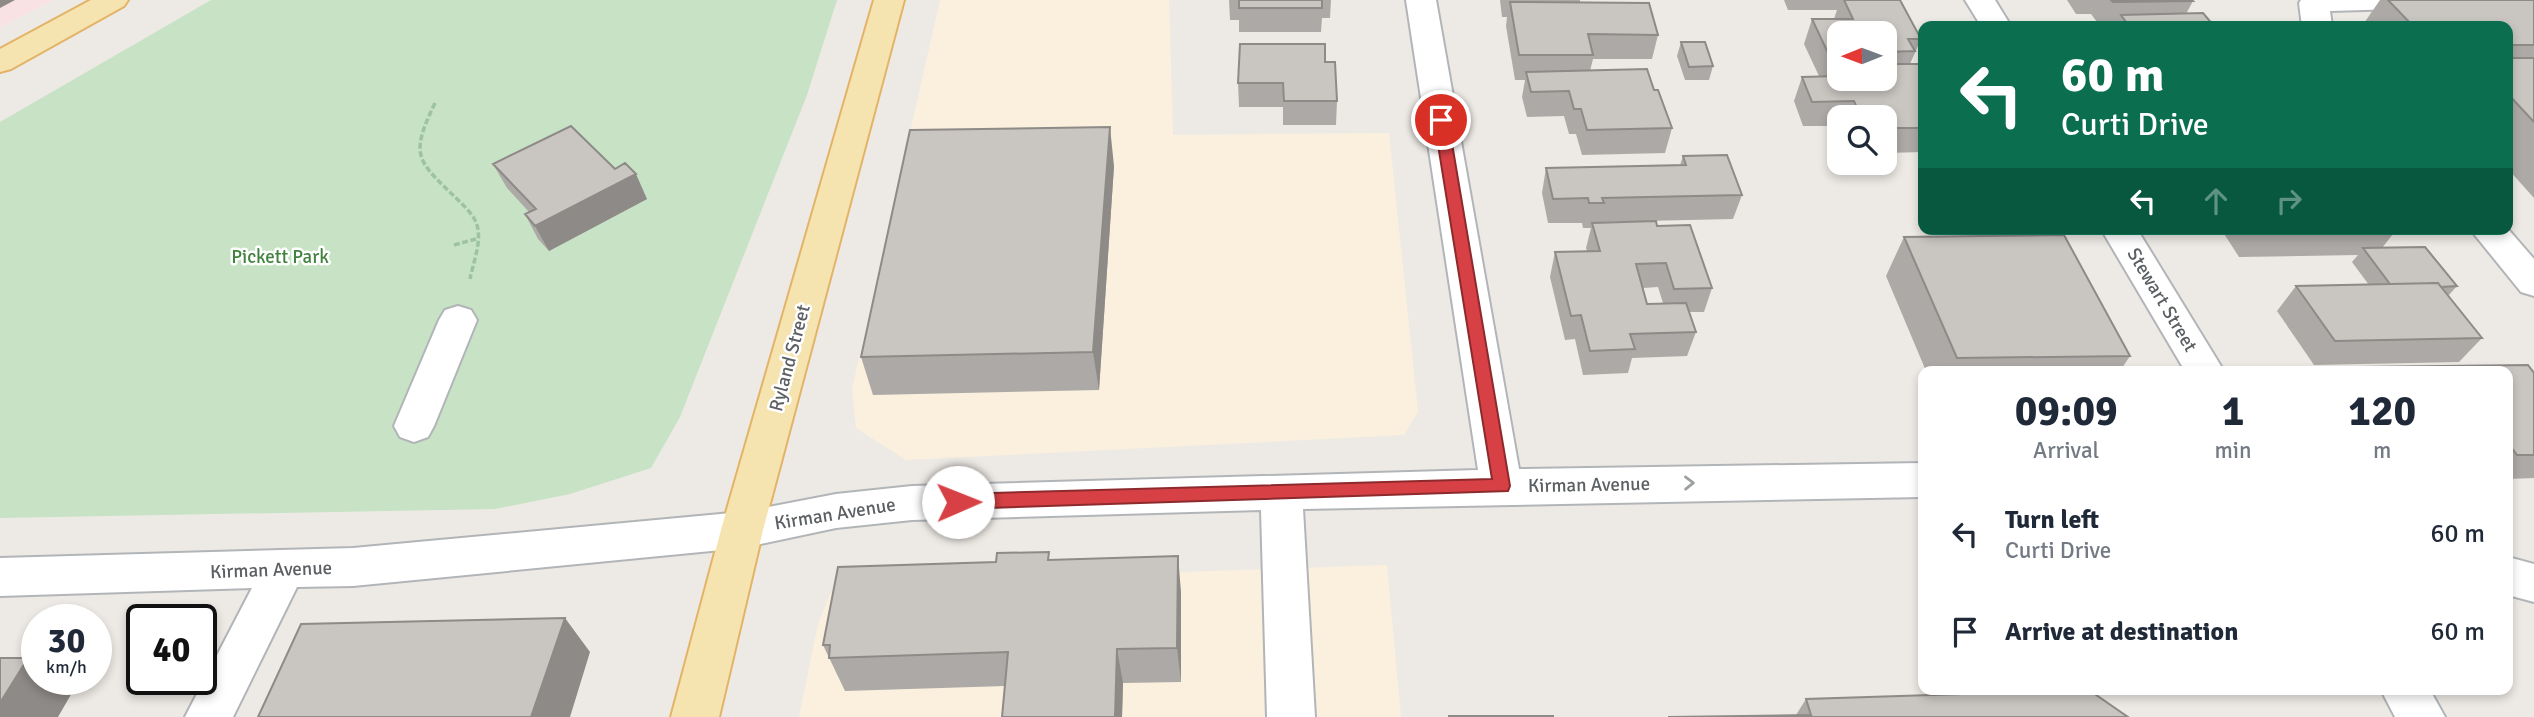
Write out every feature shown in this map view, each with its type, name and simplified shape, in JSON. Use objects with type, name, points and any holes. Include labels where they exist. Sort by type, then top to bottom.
[{"type":"main road","points":[[0,62],[113,0]]},
{"type":"main road","name":"Ryland Street","points":[[695,717],[742,530],[888,0]]},
{"type":"street","points":[[1421,0],[1502,486]]},
{"type":"street","points":[[1980,0],[1993,21]]},
{"type":"street","points":[[2316,21],[2314,3],[2399,0]]},
{"type":"street","name":"Stewart Street","points":[[2123,235],[2202,366]]},
{"type":"street","points":[[2493,235],[2534,283]]},
{"type":"street","points":[[414,426],[458,320]]},
{"type":"street","name":"Kirman Avenue","points":[[0,578],[284,570],[534,552],[742,530],[836,511],[912,503],[1502,486],[1918,480]]},
{"type":"street","points":[[1281,493],[1291,717]]},
{"type":"street","points":[[209,717],[284,570]]},
{"type":"street","points":[[2513,577],[2534,583]]},
{"type":"street","points":[[2407,695],[2421,717]]},
{"type":"path","points":[[435,103],[421,129],[417,152],[426,172],[471,213],[478,227],[468,292],[458,320]]},
{"type":"path","points":[[454,246],[477,239]]},
{"type":"shaded area","points":[[0,0],[54,0],[0,28]]},
{"type":"shaded area","points":[[940,0],[1169,0],[1173,135],[1389,133],[1418,412],[1404,435],[906,460],[856,428],[852,389]]},
{"type":"shaded area","points":[[1387,565],[1401,717],[799,717],[818,624],[830,594],[853,583]]},
{"type":"green space","name":"Pickett Park","points":[[211,0],[837,0],[807,95],[680,417],[651,468],[570,494],[495,509],[0,518],[0,122]]},
{"type":"building","points":[[1239,0],[1322,0],[1322,8],[1239,8]]},
{"type":"building","points":[[1844,0],[1900,0],[1918,33],[1918,39],[1908,39],[1915,51],[1897,52],[1897,21],[1827,21],[1827,51],[1812,19],[1853,19]]},
{"type":"building","points":[[2111,0],[2192,0],[2193,1],[2113,2]]},
{"type":"building","points":[[2388,0],[2534,0],[2534,45],[2513,45],[2513,21],[2408,21]]},
{"type":"building","points":[[1510,2],[1649,3],[1658,35],[1588,34],[1593,55],[1519,55]]},
{"type":"building","points":[[2203,13],[2210,21],[2125,21],[2121,15]]},
{"type":"building","points":[[1681,42],[1705,42],[1713,66],[1689,67]]},
{"type":"building","points":[[1240,44],[1325,44],[1325,62],[1335,62],[1337,101],[1284,101],[1283,83],[1238,83]]},
{"type":"building","points":[[2513,58],[2534,58],[2534,122],[2513,99]]},
{"type":"building","points":[[1897,64],[1918,64],[1918,128],[1897,128],[1897,105],[1856,105],[1854,101],[1812,102],[1802,77],[1827,76],[1827,91],[1897,91]]},
{"type":"building","points":[[1647,69],[1672,128],[1587,130],[1581,109],[1574,109],[1569,91],[1531,92],[1526,72]]},
{"type":"building","points":[[571,126],[615,169],[625,163],[636,174],[535,226],[525,214],[536,209],[493,164]]},
{"type":"building","points":[[1110,127],[1093,352],[861,357],[910,130]]},
{"type":"building","points":[[1727,155],[1742,195],[1602,198],[1604,203],[1589,203],[1588,198],[1553,199],[1546,168],[1686,165],[1683,156]]},
{"type":"building","points":[[1656,221],[1657,226],[1690,225],[1712,288],[1674,289],[1666,263],[1636,264],[1647,304],[1686,303],[1696,332],[1630,334],[1635,349],[1590,351],[1581,315],[1571,316],[1555,252],[1600,251],[1592,223]]},
{"type":"building","points":[[2064,235],[2130,356],[1957,358],[1904,237]]},
{"type":"building","points":[[2425,247],[2457,286],[2441,287],[2438,283],[2390,284],[2363,248]]},
{"type":"building","points":[[2438,283],[2482,338],[2335,341],[2296,286]]},
{"type":"building","points":[[2528,365],[2534,373],[2534,455],[2517,455],[2513,450],[2513,366],[2443,366]]},
{"type":"building","points":[[1049,552],[1048,560],[1178,556],[1177,648],[1117,649],[1115,717],[1002,717],[1008,652],[829,658],[830,645],[823,645],[838,567],[996,562],[997,553]]},
{"type":"building","points":[[565,618],[531,717],[258,717],[301,624]]},
{"type":"building","points":[[0,658],[21,658],[21,669],[0,703]]},
{"type":"building","points":[[1932,695],[2096,695],[2128,717],[1668,717],[1811,715],[1806,699]]},
{"type":"building","points":[[1553,716],[1553,717],[1449,717]]},
{"type":"route","points":[[958,502],[1502,486],[1441,120]]}]
